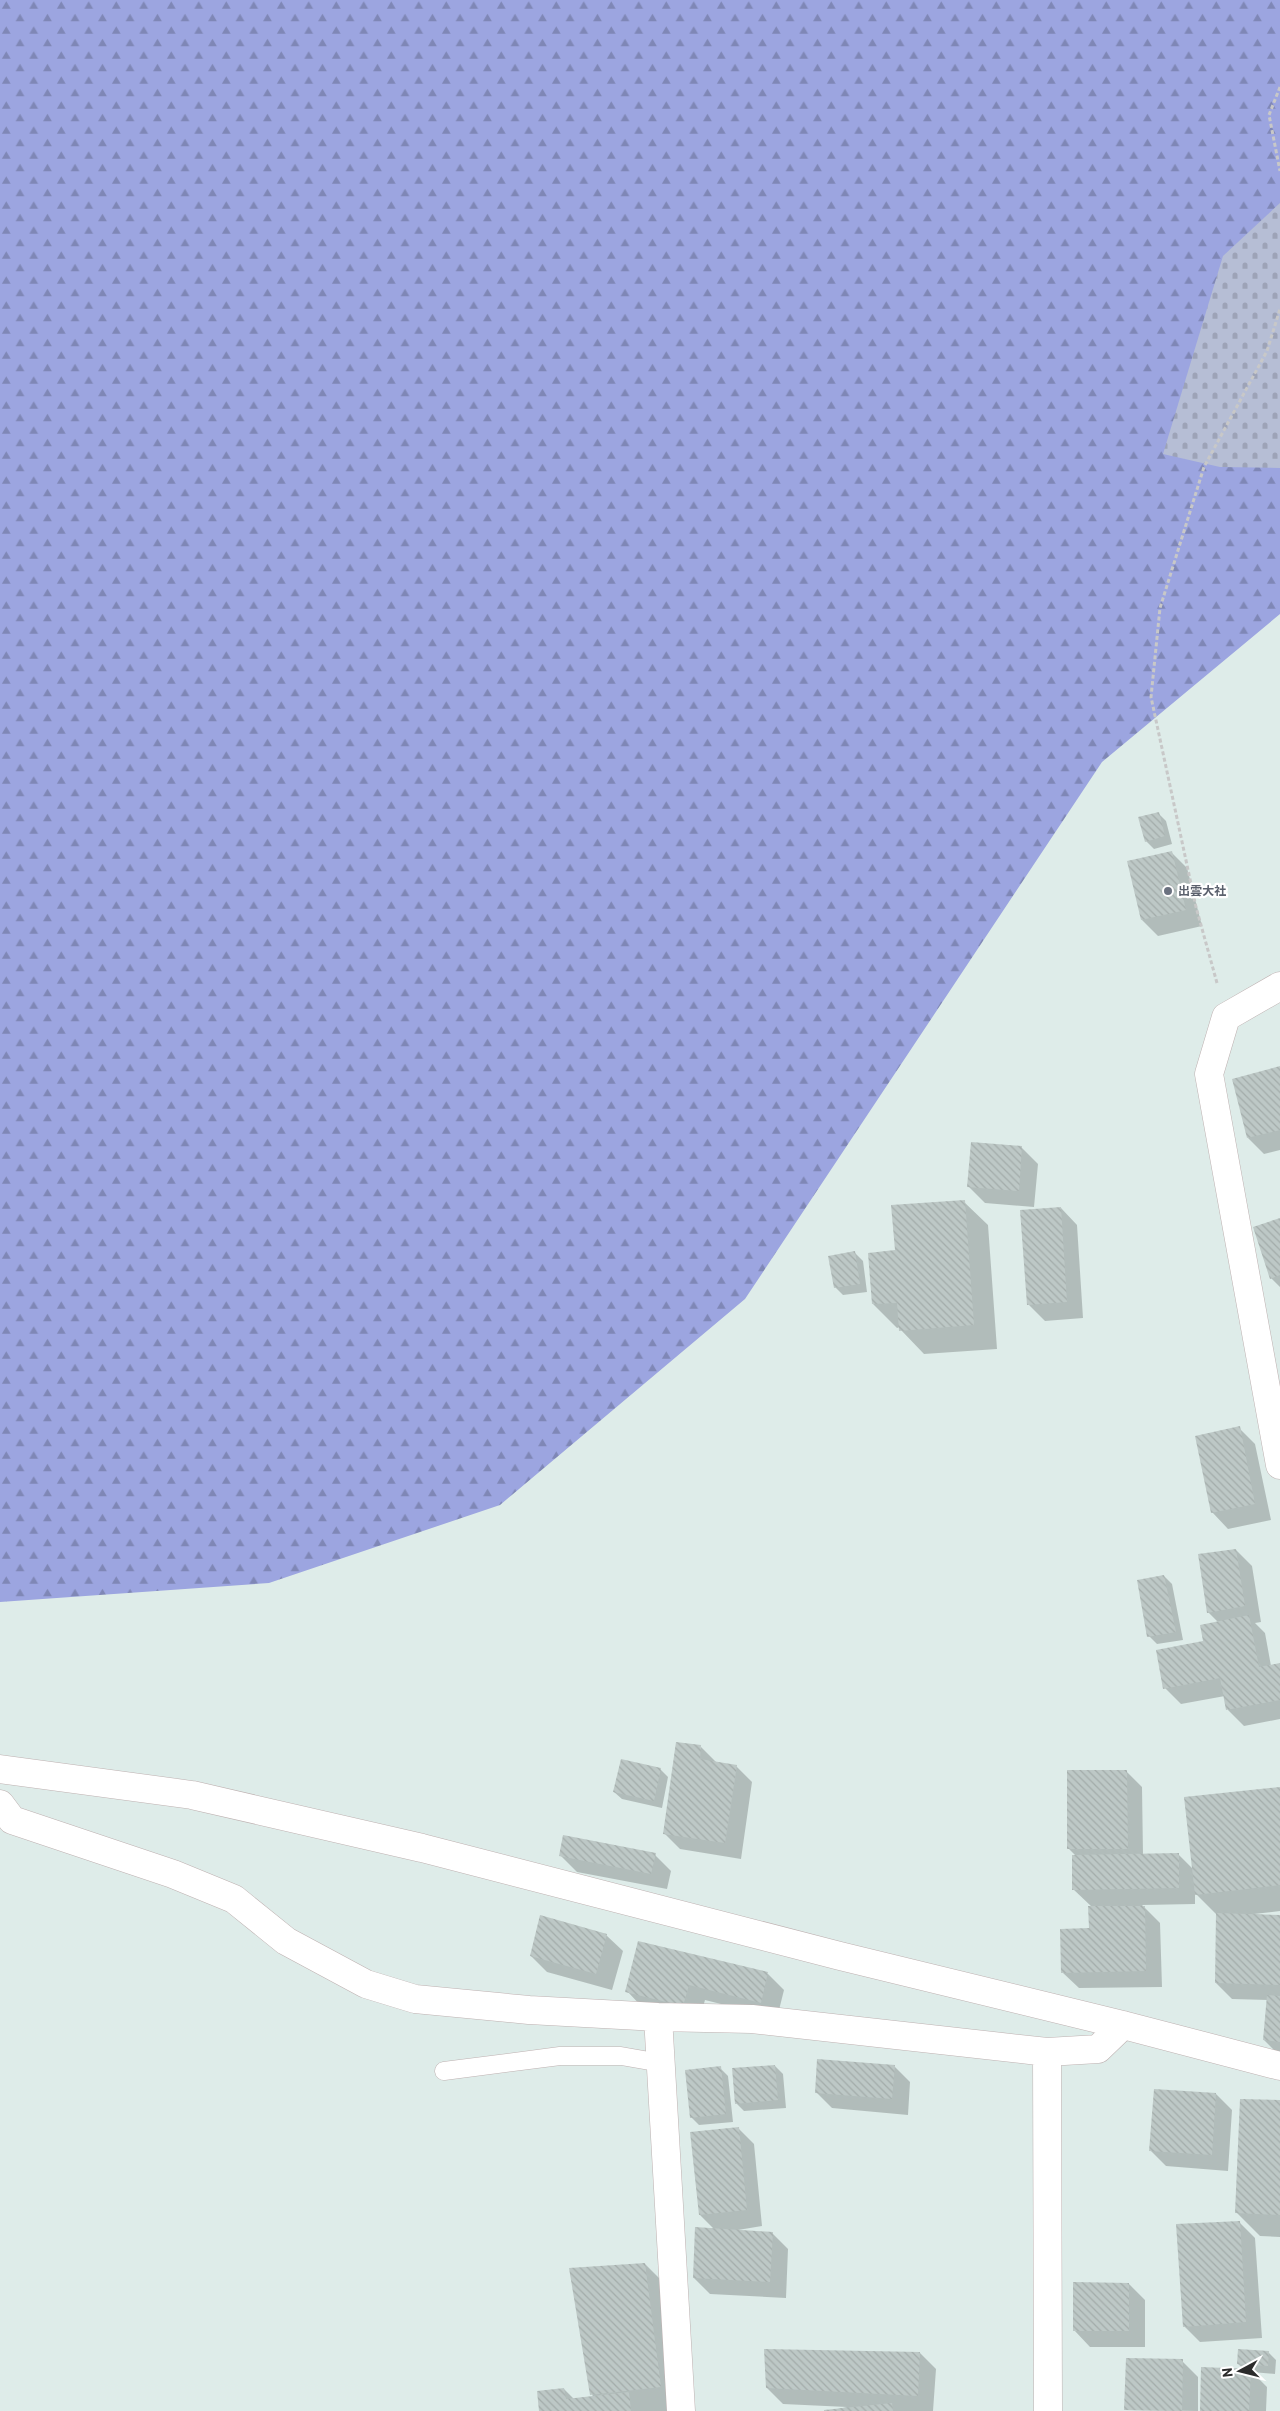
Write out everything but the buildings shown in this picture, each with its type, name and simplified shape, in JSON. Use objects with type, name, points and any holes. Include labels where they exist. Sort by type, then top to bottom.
[{"type":"street","points":[[1280,986],[1226,1017],[1209,1074],[1280,1465]]},
{"type":"street","points":[[0,1769],[202,1797],[422,1848],[840,1956],[1123,2025],[1280,2066]]},
{"type":"street","points":[[0,1804],[12,1820],[173,1874],[234,1899],[286,1941],[366,1984],[415,1999],[529,2010],[658,2017],[752,2019],[1047,2052],[1098,2049],[1123,2025]]},
{"type":"street","points":[[658,2017],[681,2411]]},
{"type":"street","points":[[1047,2052],[1048,2411]]},
{"type":"lane","points":[[444,2072],[560,2056],[622,2056],[661,2063]]},
{"type":"path","points":[[1280,87],[1269,115],[1280,171]]},
{"type":"path","points":[[1226,1017],[1196,908],[1151,697],[1160,608],[1204,467],[1267,351],[1280,309]]},
{"type":"green space","points":[[0,0],[1280,0],[1280,614],[1102,762],[745,1299],[500,1505],[269,1583],[0,1602]]},
{"type":"green space","points":[[1280,203],[1280,468],[1220,467],[1163,454],[1223,256]]},
{"type":"place","name":"出雲大社","points":[[1168,891]]}]
